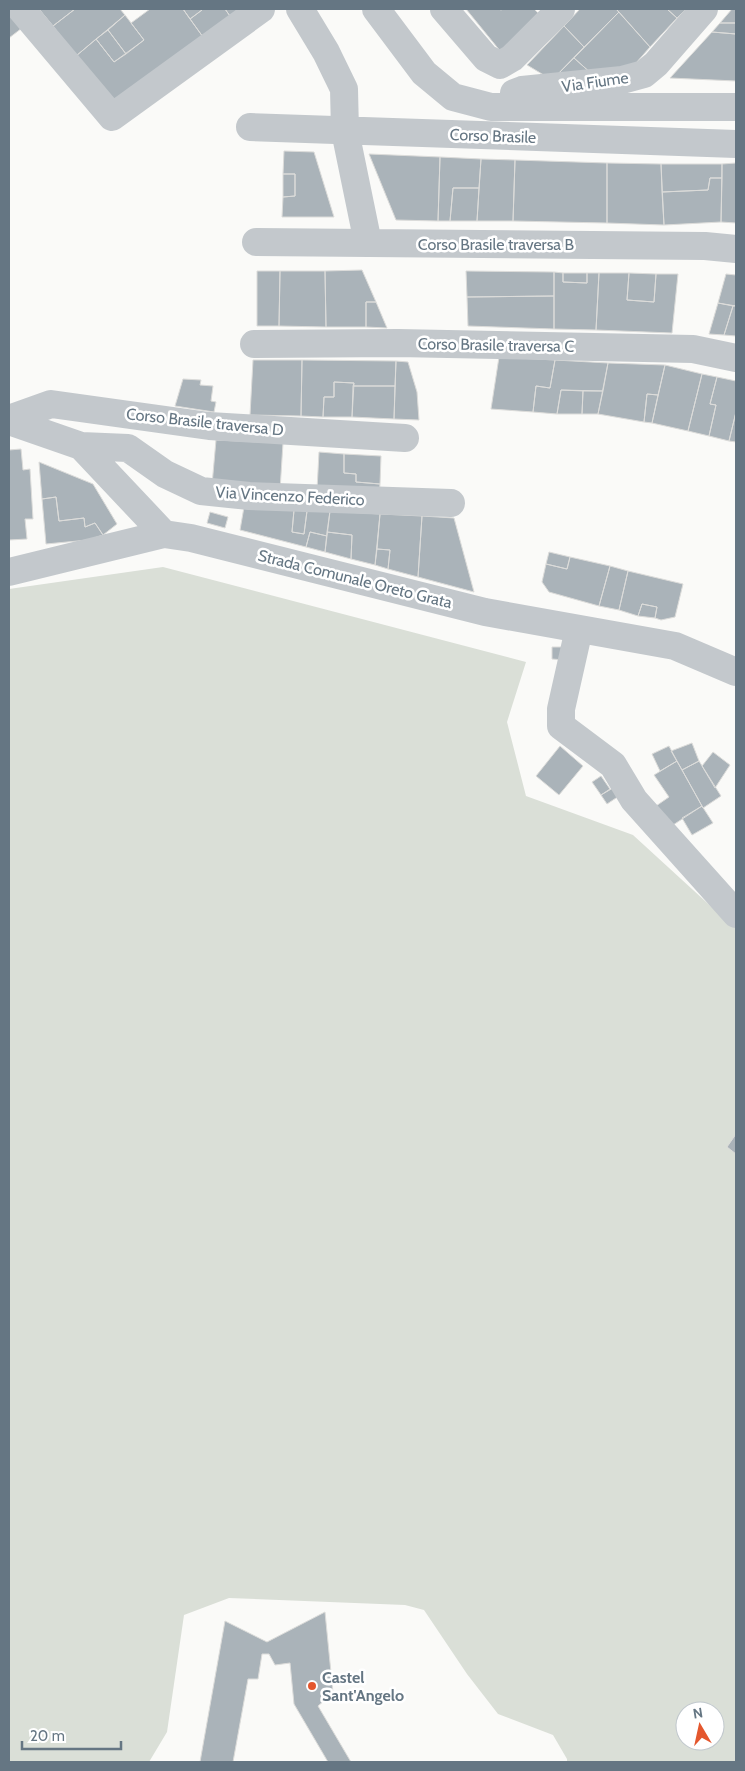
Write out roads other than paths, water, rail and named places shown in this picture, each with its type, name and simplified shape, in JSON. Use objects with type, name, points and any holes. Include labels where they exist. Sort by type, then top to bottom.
[{"type":"street","points":[[21,9],[112,117],[261,9]]},
{"type":"street","points":[[300,9],[326,52],[344,89],[345,131],[368,243]]},
{"type":"street","name":"Corso Brasile","points":[[376,9],[424,73],[453,97],[491,107],[736,107]]},
{"type":"street","points":[[444,9],[486,58],[500,65],[512,58],[561,9]]},
{"type":"street","name":"Via Fiume","points":[[491,107],[503,97],[522,90],[612,81],[644,74],[656,64],[704,9]]},
{"type":"street","name":"Corso Brasile","points":[[250,127],[736,144]]},
{"type":"street","name":"Corso Brasile traversa B","points":[[256,242],[705,246],[736,248]]},
{"type":"street","name":"Corso Brasile traversa C","points":[[254,344],[398,343],[692,349],[736,358]]},
{"type":"street","name":"Corso Brasile traversa D","points":[[9,420],[51,404],[209,426],[405,438]]},
{"type":"street","points":[[9,420],[81,446],[164,534],[9,572]]},
{"type":"street","name":"Via Vincenzo Federico","points":[[81,446],[128,448],[165,474],[200,491],[249,496],[451,503]]},
{"type":"street","name":"Strada Comunale Oreto Grata","points":[[164,534],[201,541],[485,612],[675,646],[736,672]]},
{"type":"street","points":[[579,629],[561,709],[561,726],[613,765],[634,800],[736,914]]},
{"type":"place","name":"Castel Sant'Angelo","points":[[312,1686]]}]
